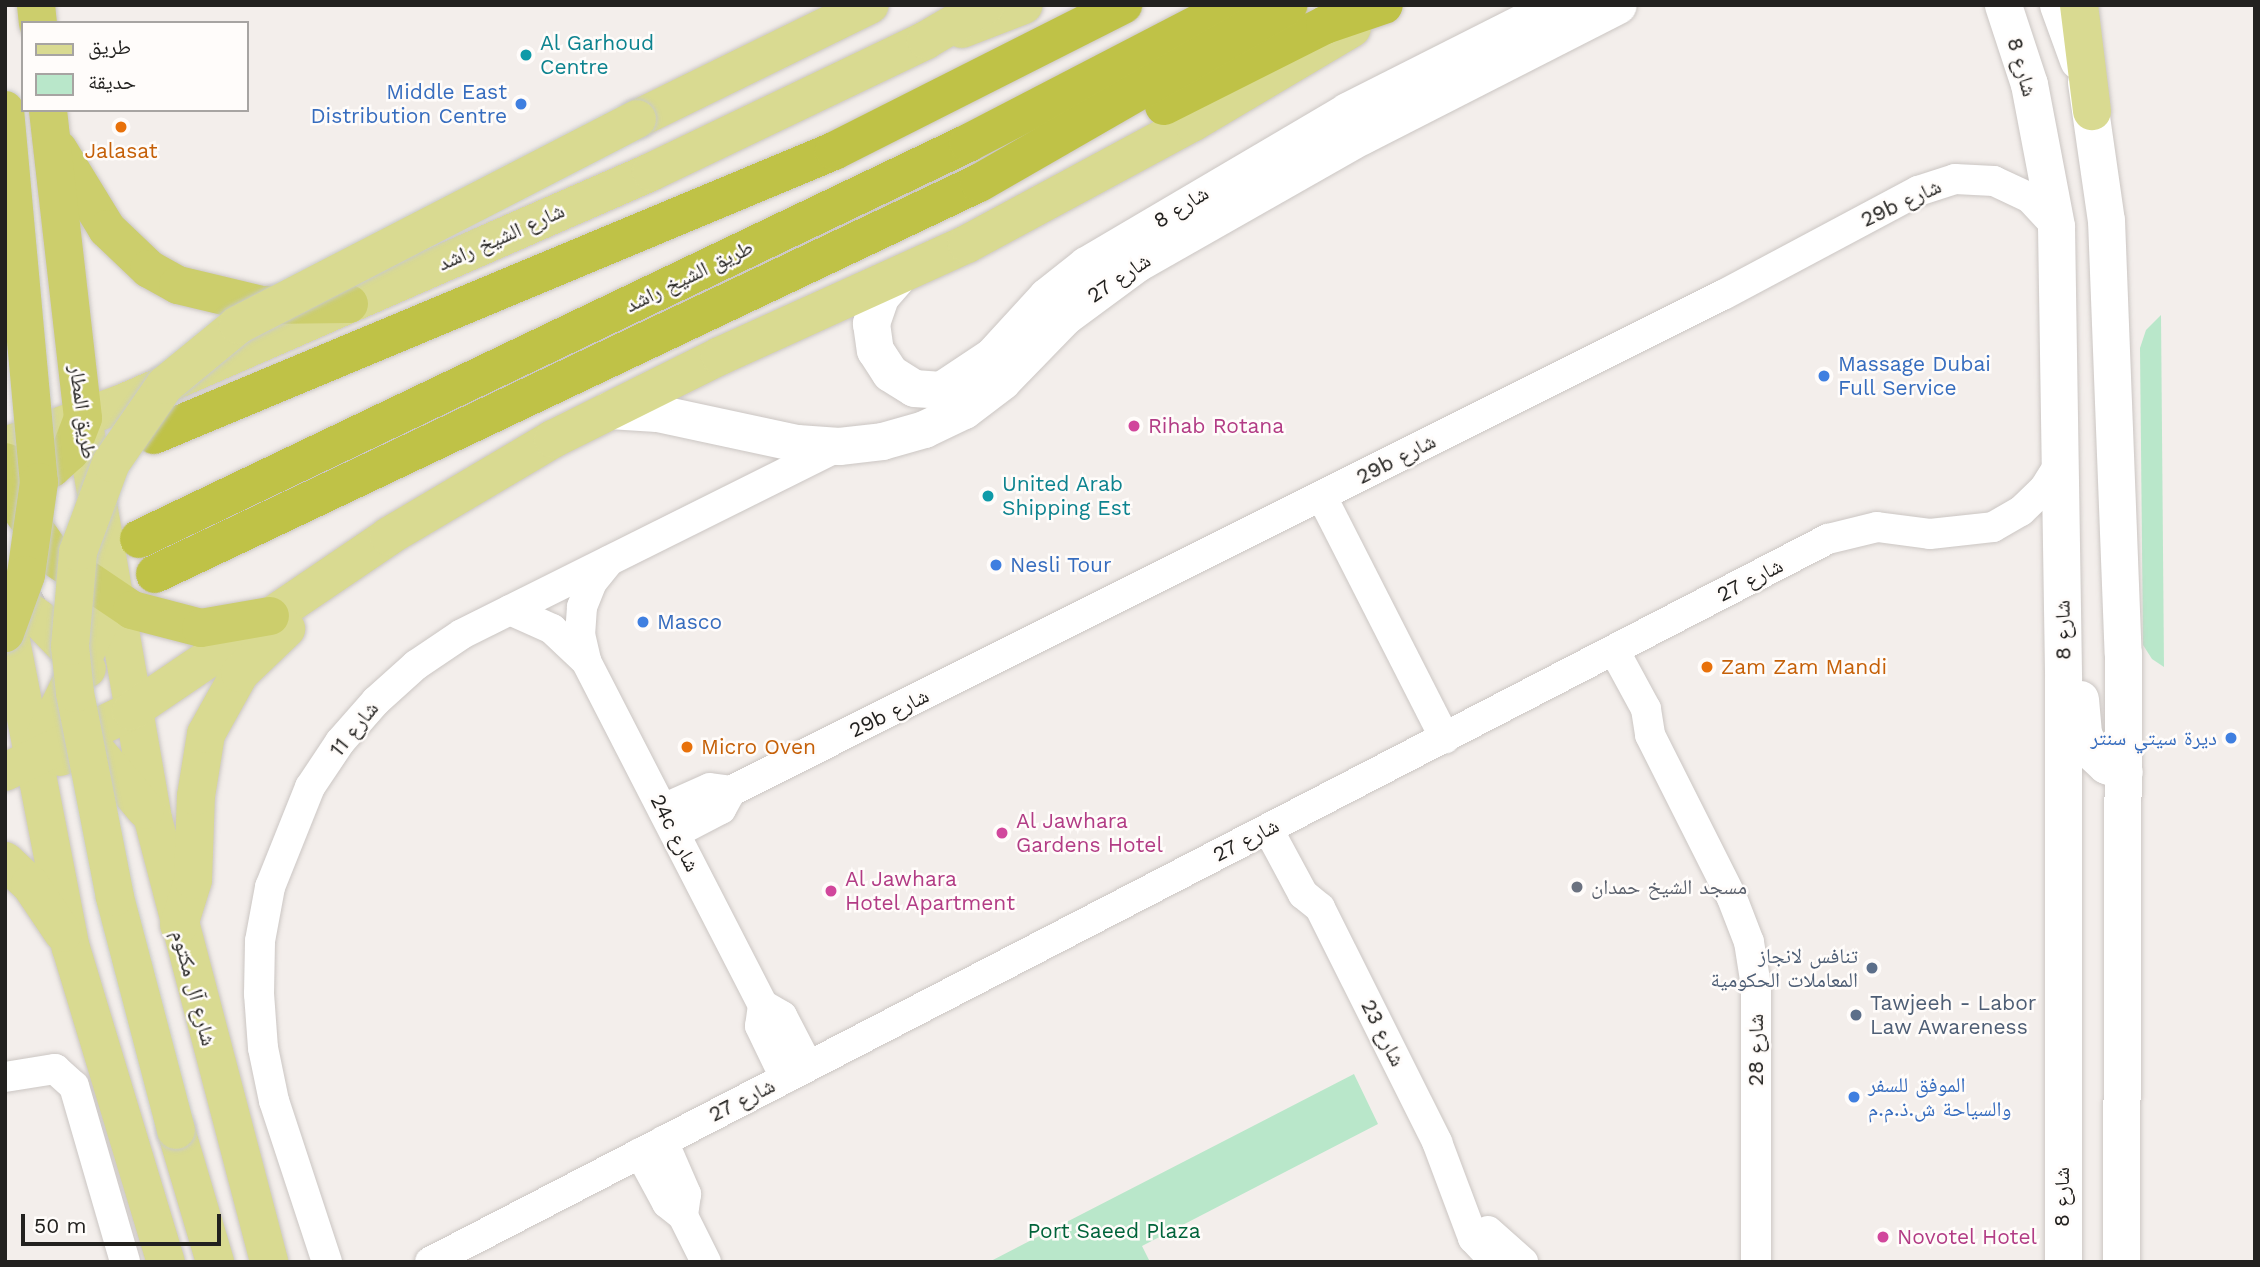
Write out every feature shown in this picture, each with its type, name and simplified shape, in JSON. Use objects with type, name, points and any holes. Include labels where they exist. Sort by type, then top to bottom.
[{"type":"highway","points":[[154,435],[834,151],[1123,5]]},
{"type":"highway","name":"طريق الشيخ راشد","points":[[139,539],[968,143],[1234,5]]},
{"type":"highway","points":[[155,574],[979,183],[1288,5]]},
{"type":"highway","points":[[979,183],[1072,152],[1294,39],[1386,5]]},
{"type":"highway","points":[[5,110],[39,482],[26,575],[5,633]]},
{"type":"highway","points":[[49,122],[101,221],[149,269],[178,285],[234,302],[349,304]]},
{"type":"highway","name":"طريق المطار","points":[[49,122],[83,418]]},
{"type":"highway","points":[[5,462],[28,472],[52,468],[70,452],[83,418]]},
{"type":"highway","points":[[5,476],[13,498],[55,558],[112,598],[154,619],[201,628],[270,616]]},
{"type":"main road","points":[[215,1262],[176,1130],[115,897],[75,693],[70,646],[78,552],[111,463],[165,385],[237,325],[637,119],[870,5]]},
{"type":"main road","name":"شارع الشيخ راشد","points":[[5,446],[83,418],[651,172],[926,40],[986,5]]},
{"type":"main road","points":[[926,40],[1024,5]]},
{"type":"main road","points":[[15,761],[131,711],[389,536],[609,410],[967,244],[1192,123],[1386,5]]},
{"type":"main road","points":[[2079,5],[2088,94]]},
{"type":"main road","name":"طريق المطار","points":[[83,418],[131,711]]},
{"type":"main road","points":[[178,927],[196,854],[198,765],[219,705],[240,673],[268,645],[332,592],[389,536]]},
{"type":"main road","points":[[5,593],[40,619],[131,711]]},
{"type":"main road","points":[[15,761],[82,664],[112,598]]},
{"type":"main road","points":[[5,610],[15,761],[45,802],[71,947],[166,1262]]},
{"type":"main road","points":[[5,657],[15,720],[15,761]]},
{"type":"main road","name":"شارع آل مكتوم","points":[[131,711],[178,927],[269,1262]]},
{"type":"main road","points":[[45,802],[59,758],[81,748],[109,761],[153,819]]},
{"type":"main road","points":[[5,862],[30,884],[71,947]]},
{"type":"street","name":"شارع 8","points":[[898,276],[880,297],[871,323],[875,350],[890,373],[914,387],[941,390],[984,362],[1046,296],[1086,265],[1347,111],[1557,5]]},
{"type":"street","name":"شارع 27","points":[[609,410],[657,414],[797,443],[839,446],[883,441],[924,429],[964,410],[1002,381],[1064,317],[1131,267],[1361,135],[1618,5]]},
{"type":"street","points":[[2058,5],[2088,94]]},
{"type":"street","points":[[2068,5],[2088,94],[2109,275],[2124,772],[2121,1262]]},
{"type":"street","name":"شارع 8","points":[[2003,9],[2034,108],[2056,226],[2061,421],[2063,1262]]},
{"type":"street","name":"29b شارع","points":[[668,821],[721,809],[731,791],[1723,295],[1918,191],[1955,179],[1994,181],[2029,197],[2056,226]]},
{"type":"street","points":[[2061,421],[2076,456],[2079,478],[2083,734],[2092,752],[2106,765],[2124,772]]},
{"type":"street","name":"شارع 11","points":[[330,1259],[274,1101],[263,1048],[260,941],[270,887],[304,799],[340,741],[376,701],[416,665],[510,610],[839,446]]},
{"type":"street","name":"شارع 27","points":[[430,1262],[1276,824],[1851,531],[1877,527],[1962,534],[1993,527],[2037,496],[2061,461]]},
{"type":"street","points":[[1322,497],[1445,738]]},
{"type":"street","name":"24c شارع","points":[[609,561],[592,582],[582,607],[580,634],[586,661],[763,1005],[760,1026],[796,1072]]},
{"type":"street","name":"24c شارع","points":[[510,610],[552,629],[586,661]]},
{"type":"street","name":"شارع 28","points":[[1605,655],[1646,709],[1650,735],[1732,898],[1754,964],[1756,1262]]},
{"type":"street","name":"شارع 23","points":[[1276,824],[1320,886],[1320,908],[1444,1158],[1486,1229],[1522,1262]]},
{"type":"street","points":[[5,1077],[55,1069],[74,1086],[125,1262]]},
{"type":"street","points":[[651,1147],[667,1203],[683,1216],[706,1262]]},
{"type":"street","name":"شارع 23","points":[[1444,1158],[1473,1238],[1495,1262]]},
{"type":"green space","points":[[2161,315],[2164,667],[2152,659],[2143,645],[2140,348],[2146,330]]},
{"type":"green space","name":"Port Saeed Plaza","points":[[1354,1074],[1378,1124],[1142,1246],[1150,1262],[989,1262]]},
{"type":"tunnel","points":[[5,604],[101,558]]},
{"type":"place","name":"Al Garhoud Centre","points":[[526,55]]},
{"type":"place","name":"Middle East Distribution Centre","points":[[521,104]]},
{"type":"place","name":"Jalasat","points":[[121,127]]},
{"type":"place","name":"Massage Dubai Full Service","points":[[1824,376]]},
{"type":"place","name":"Rihab Rotana","points":[[1134,426]]},
{"type":"place","name":"United Arab Shipping Est","points":[[988,496]]},
{"type":"place","name":"Nesli Tour","points":[[996,565]]},
{"type":"place","name":"Masco","points":[[643,622]]},
{"type":"place","name":"Zam Zam Mandi","points":[[1707,667]]},
{"type":"place","name":"ديرة سيتي سنتر","points":[[2231,738]]},
{"type":"place","name":"Micro Oven","points":[[687,747]]},
{"type":"place","name":"Al Jawhara Gardens Hotel","points":[[1002,833]]},
{"type":"place","name":"مسجد الشيخ حمدان","points":[[1577,887]]},
{"type":"place","name":"Al Jawhara Hotel Apartment","points":[[831,891]]},
{"type":"place","name":"تنافس لانجاز المعاملات الحكومية","points":[[1872,968]]},
{"type":"place","name":"Tawjeeh - Labor Law Awareness","points":[[1856,1015]]},
{"type":"place","name":"الموفق للسفر والسياحة ش.ذ.م.م","points":[[1854,1097]]},
{"type":"place","name":"Novotel Hotel","points":[[1883,1237]]}]
